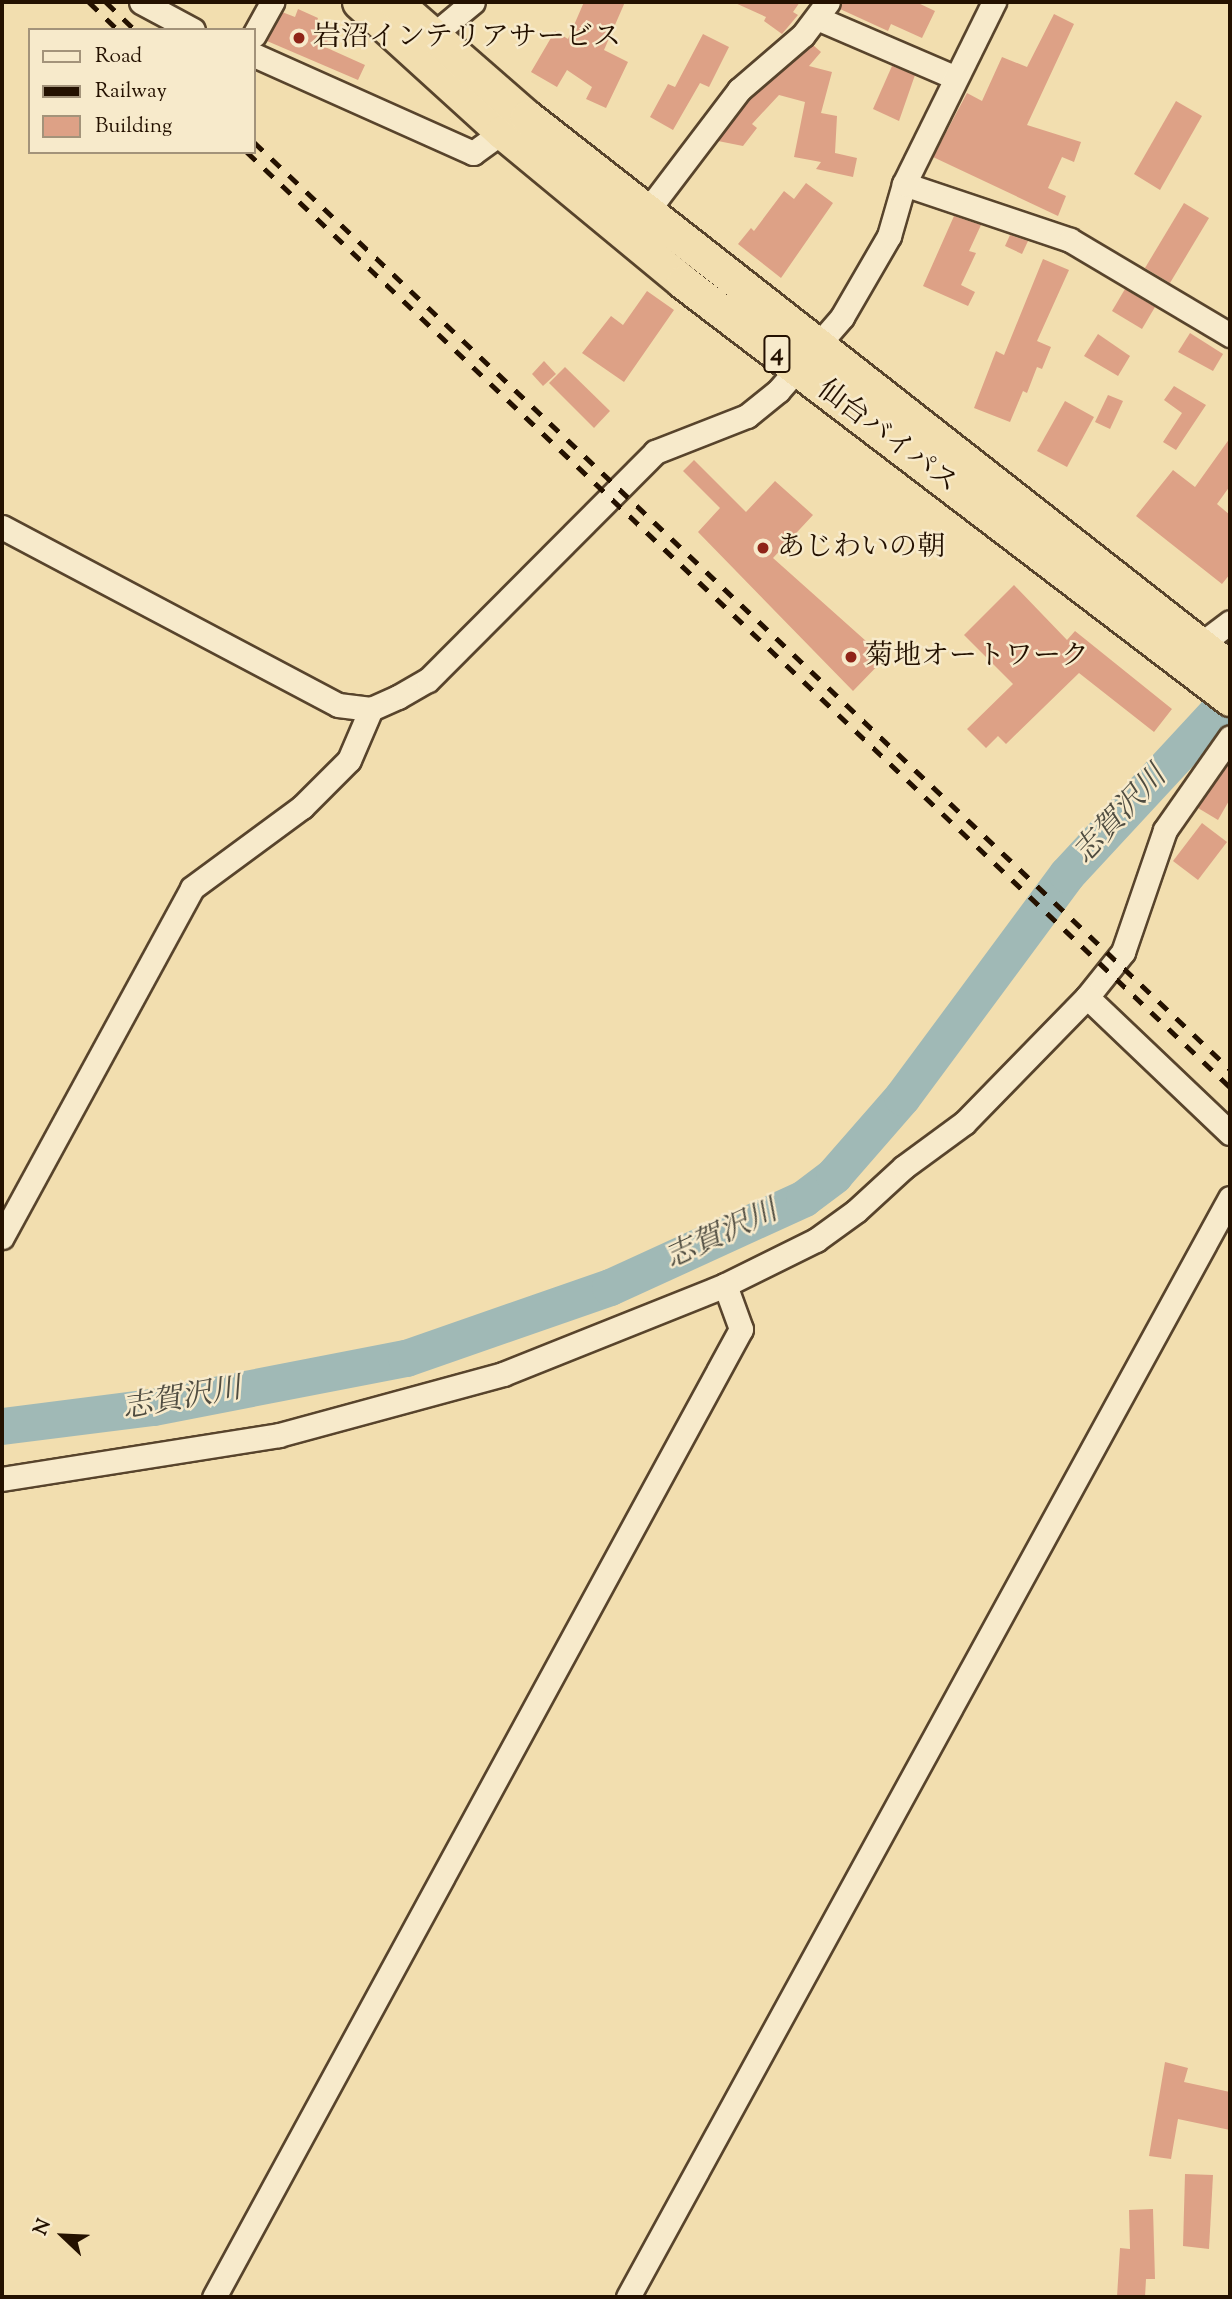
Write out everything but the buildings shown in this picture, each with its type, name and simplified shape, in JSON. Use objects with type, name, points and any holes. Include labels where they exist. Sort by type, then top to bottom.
[{"type":"highway","name":"仙台バイパス","points":[[359,2],[502,132],[663,266],[797,369],[1225,679]]},
{"type":"highway","name":"仙台バイパス","points":[[396,2],[432,36],[648,210],[1201,644],[1225,679]]},
{"type":"street","points":[[141,2],[189,28]]},
{"type":"street","points":[[256,31],[272,2]]},
{"type":"street","points":[[432,36],[473,2]]},
{"type":"street","points":[[2,527],[338,705],[371,709],[428,680],[654,452],[747,416],[797,369],[819,344],[864,285],[890,236],[904,184],[994,2]]},
{"type":"street","points":[[648,210],[740,90],[823,10],[956,78]]},
{"type":"street","points":[[256,56],[473,153],[502,132]]},
{"type":"street","points":[[904,184],[1070,240],[1230,335]]},
{"type":"street","points":[[1201,644],[1230,622]]},
{"type":"street","points":[[2,1237],[192,888],[312,797],[349,760],[371,709]]},
{"type":"street","points":[[2,1479],[292,1431],[503,1374],[725,1285],[816,1240],[856,1211],[904,1167],[964,1123],[1087,997],[1123,952],[1171,819],[1230,737]]},
{"type":"street","points":[[1087,997],[1230,1133]]},
{"type":"street","points":[[628,2297],[1230,1198]]},
{"type":"street","points":[[214,2297],[741,1329],[725,1285]]},
{"type":"waterway","name":"志賀沢川","points":[[2,1426],[153,1407],[406,1358],[610,1287],[804,1198],[834,1175],[902,1097],[1067,874],[1230,698]]},
{"type":"railway","points":[[89,2],[116,28]]},
{"type":"railway","points":[[106,2],[133,28]]},
{"type":"railway","points":[[256,144],[1230,1069]]},
{"type":"railway","points":[[249,154],[1230,1087]]},
{"type":"place","name":"岩沼インテリアサービス","points":[[299,38]]},
{"type":"place","name":"あじわいの朝","points":[[763,548]]},
{"type":"place","name":"菊地オートワーク","points":[[851,657]]}]
